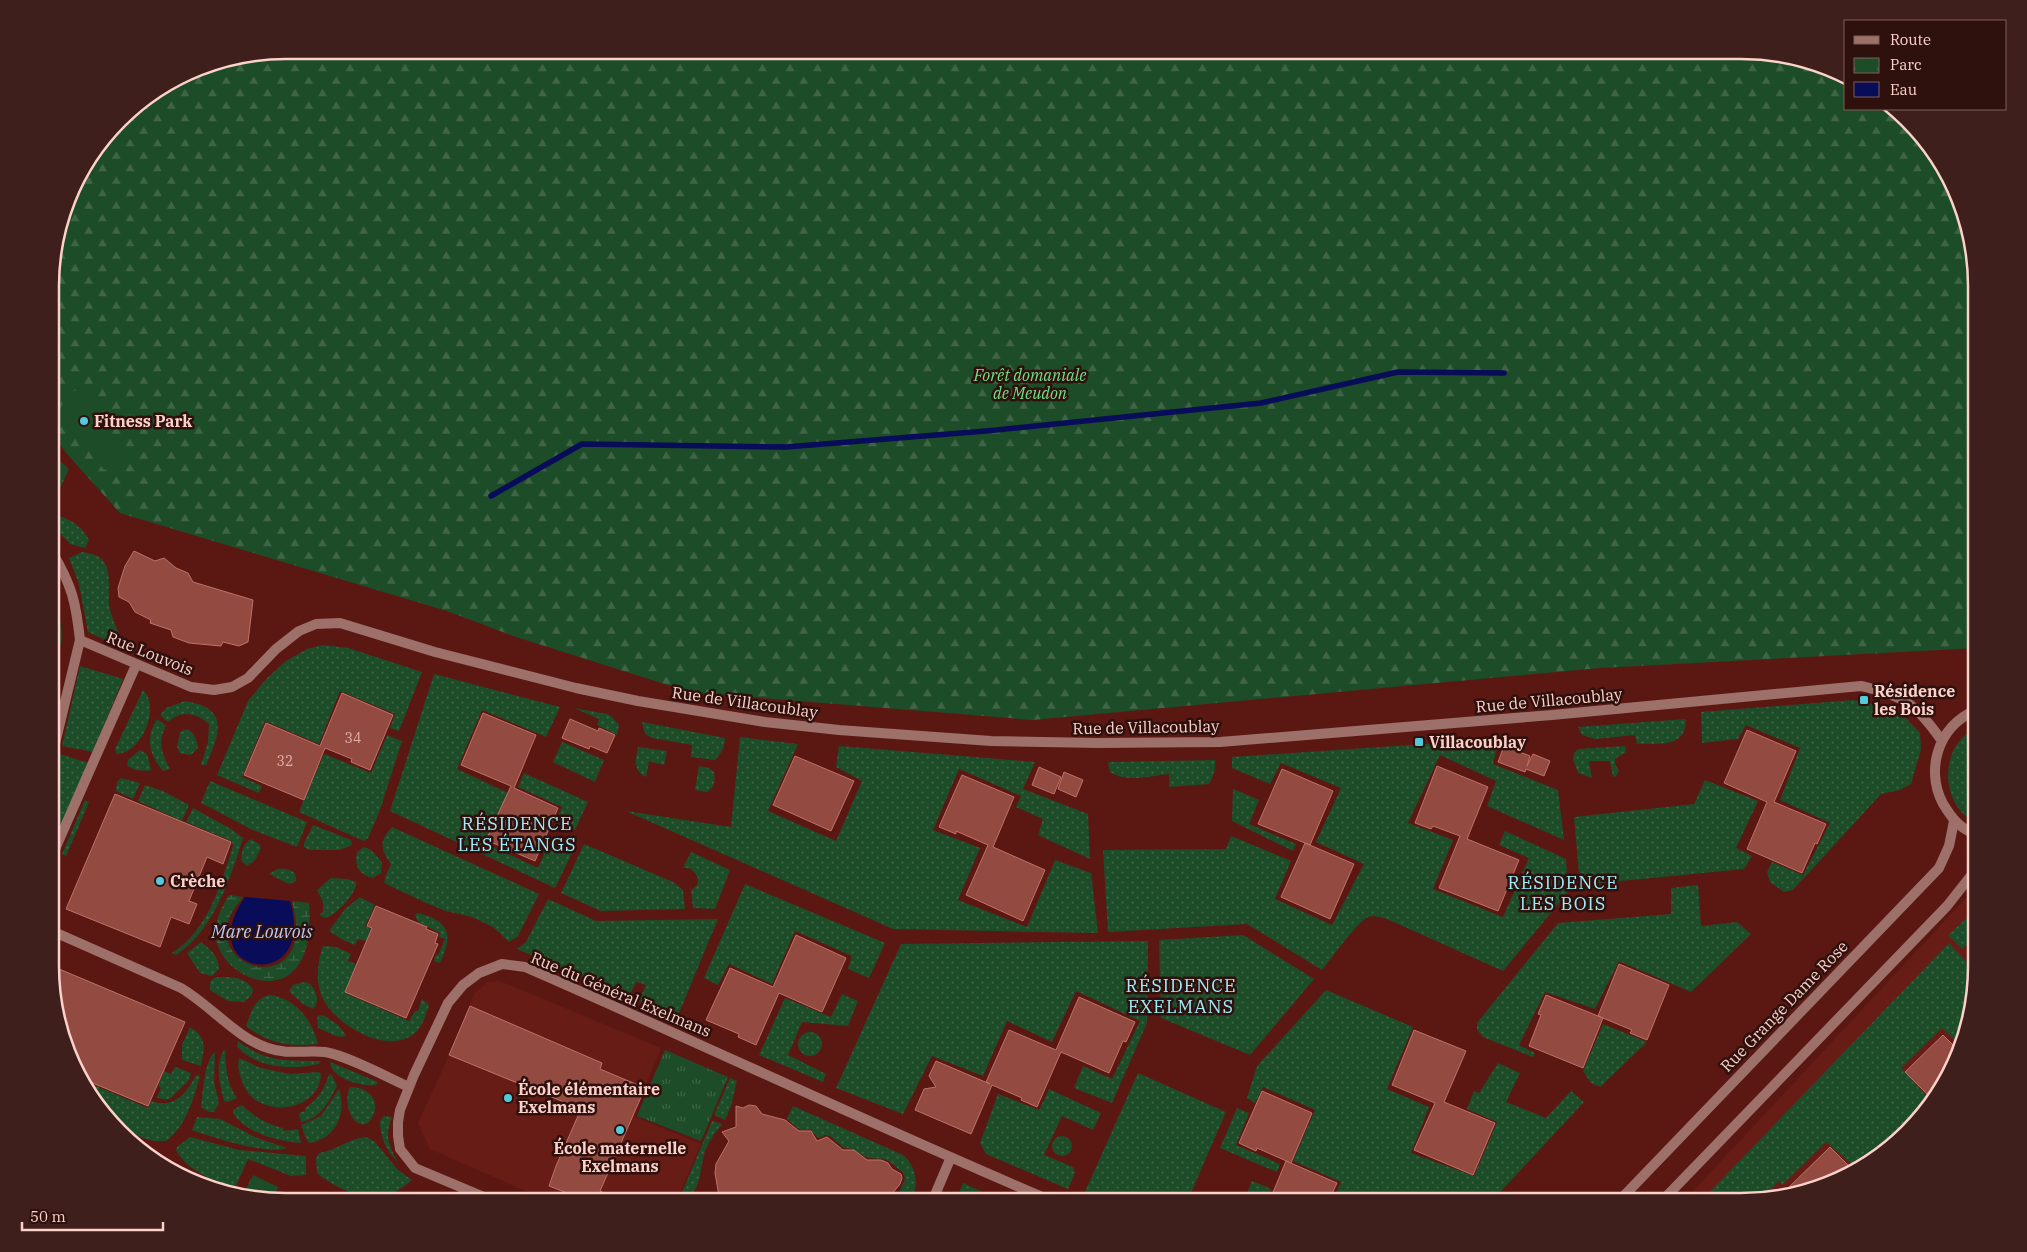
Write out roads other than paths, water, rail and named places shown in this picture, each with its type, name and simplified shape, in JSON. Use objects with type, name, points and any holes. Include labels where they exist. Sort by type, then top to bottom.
[{"type":"street","name":"Rue Louvois","points":[[59,565],[68,581],[75,602],[80,640],[191,687],[214,690],[232,686],[248,678],[276,649],[299,630],[316,624],[340,623]]},
{"type":"street","name":"Rue de Villacoublay","points":[[340,623],[435,652],[576,688],[736,718],[839,730],[991,741],[1098,743],[1220,742],[1552,715],[1861,686],[1895,696],[1909,703],[1924,715],[1942,740]]},
{"type":"street","points":[[59,727],[80,640]]},
{"type":"street","points":[[59,840],[136,665]]},
{"type":"street","points":[[1968,714],[1953,725],[1942,740],[1935,760],[1934,780],[1940,801],[1954,821],[1968,829]]},
{"type":"street","name":"Rue Grange Dame Rose","points":[[1627,1193],[1939,868],[1949,846],[1954,821]]},
{"type":"street","points":[[1670,1193],[1947,906],[1968,878]]},
{"type":"street","points":[[59,934],[181,988],[198,998],[245,1036],[267,1048],[284,1052],[326,1053],[340,1057],[409,1087]]},
{"type":"street","name":"Rue du Général Exelmans","points":[[475,1193],[415,1168],[400,1149],[398,1136],[400,1110],[448,1003],[463,985],[479,974],[502,964],[525,967],[677,1033],[811,1096],[1033,1193]]},
{"type":"street","points":[[936,1193],[951,1157]]},
{"type":"water","name":"Mare Louvois","points":[[245,897],[290,901],[294,931],[287,951],[273,962],[257,964],[242,958],[232,945],[232,924]]},
{"type":"waterway","points":[[491,496],[582,444],[786,447],[986,431],[1261,403],[1398,372],[1504,373]]},
{"type":"place","name":"Fitness Park","points":[[84,421]]},
{"type":"place","name":"Résidence les Bois","points":[[1864,700]]},
{"type":"place","name":"Villacoublay","points":[[1419,742]]},
{"type":"place","name":"Crèche","points":[[160,881]]},
{"type":"place","name":"École élémentaire Exelmans","points":[[508,1098]]},
{"type":"place","name":"École maternelle Exelmans","points":[[620,1130]]},
{"type":"district","name":"RÉSIDENCE LES ÉTANGS","points":[[517,833]]},
{"type":"district","name":"RÉSIDENCE LES BOIS","points":[[1563,892]]},
{"type":"district","name":"RÉSIDENCE EXELMANS","points":[[1181,995]]},
{"type":"park label","name":"Forêt domaniale de Meudon","points":[[1030,384]]}]
